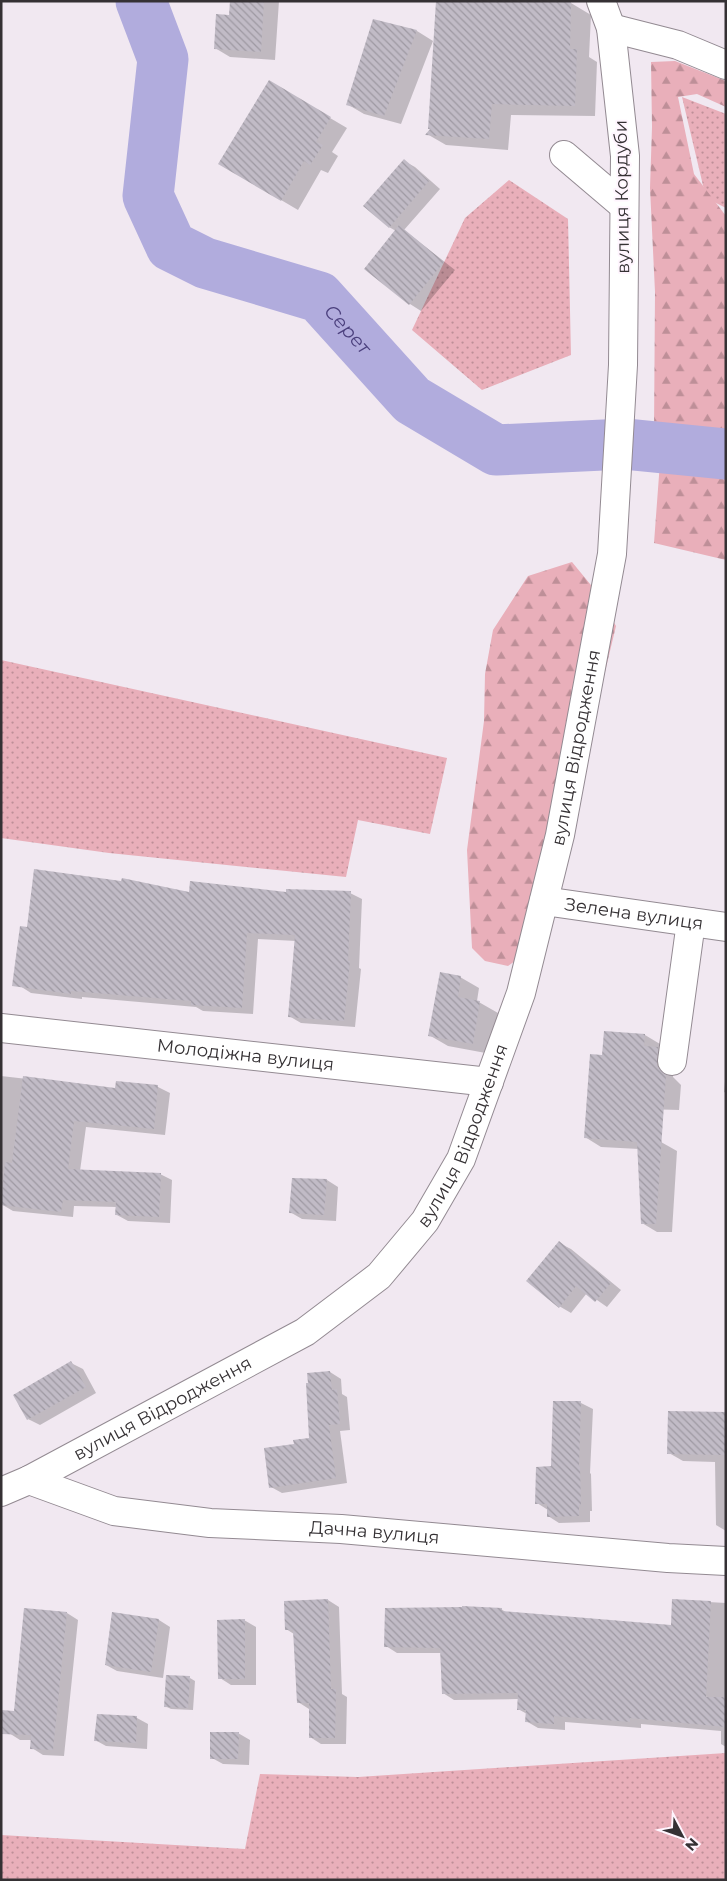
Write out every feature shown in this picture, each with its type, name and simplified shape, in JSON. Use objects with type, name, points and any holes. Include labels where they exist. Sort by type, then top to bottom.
[{"type":"street","name":"вулиця Кордуби","points":[[601,1],[611,28],[625,156],[623,364],[612,554]]},
{"type":"street","points":[[611,28],[678,45],[726,65]]},
{"type":"street","points":[[564,155],[624,206]]},
{"type":"street","name":"вулиця Відродження","points":[[1,1492],[29,1480],[304,1332],[379,1276],[425,1221],[460,1159],[522,993],[560,835],[612,554]]},
{"type":"street","name":"Зелена вулиця","points":[[544,901],[726,927]]},
{"type":"street","points":[[672,1061],[691,922]]},
{"type":"street","name":"Молодіжна вулиця","points":[[1,1028],[489,1082]]},
{"type":"street","name":"Дачна вулиця","points":[[29,1480],[114,1511],[210,1523],[341,1529],[668,1558],[726,1561]]},
{"type":"green space","points":[[675,61],[726,81],[726,107],[697,94],[678,97],[694,174],[726,216],[726,438],[690,439],[654,432],[655,292],[650,188],[652,127],[651,62]]},
{"type":"green space","points":[[682,97],[726,114],[726,208],[706,198]]},
{"type":"green space","points":[[509,180],[568,219],[571,355],[482,390],[412,330],[465,218]]},
{"type":"green space","points":[[682,459],[718,459],[726,462],[726,560],[654,543],[660,462]]},
{"type":"green space","points":[[572,562],[595,590],[616,626],[540,943],[508,966],[485,961],[472,948],[467,850],[484,721],[485,674],[493,630],[528,576]]},
{"type":"green space","points":[[1,660],[447,758],[430,834],[358,820],[346,877],[109,853],[1,838]]},
{"type":"green space","points":[[726,1753],[726,1880],[1,1880],[1,1835],[245,1849],[260,1774],[358,1777]]},
{"type":"building","points":[[230,1],[264,1],[261,52],[214,49],[216,14],[229,15]]},
{"type":"building","points":[[436,1],[571,2],[570,49],[577,49],[575,106],[492,104],[489,139],[425,135],[430,129],[428,129]]},
{"type":"building","points":[[373,19],[417,30],[384,116],[346,105]]},
{"type":"building","points":[[269,80],[331,117],[316,142],[323,145],[310,165],[304,161],[281,201],[218,164]]},
{"type":"building","points":[[404,159],[429,181],[389,228],[363,206]]},
{"type":"building","points":[[399,225],[444,262],[409,305],[364,269]]},
{"type":"building","points":[[34,869],[121,881],[122,878],[189,892],[190,881],[286,892],[286,889],[351,891],[348,961],[350,961],[344,1021],[288,1017],[295,935],[247,933],[242,1008],[191,1005],[191,1001],[71,991],[71,994],[12,986],[20,926],[27,927]]},
{"type":"building","points":[[440,972],[461,976],[458,997],[480,1001],[473,1044],[428,1036]]},
{"type":"building","points":[[604,1031],[645,1034],[644,1046],[658,1047],[657,1066],[666,1075],[656,1224],[641,1224],[637,1142],[584,1138],[590,1054],[602,1055]]},
{"type":"building","points":[[23,1076],[115,1088],[116,1081],[158,1085],[154,1129],[74,1121],[68,1169],[161,1173],[159,1217],[115,1215],[116,1202],[63,1200],[61,1212],[1,1205],[5,1162],[12,1163]]},
{"type":"building","points":[[292,1178],[327,1179],[324,1215],[289,1213]]},
{"type":"building","points":[[559,1241],[611,1283],[595,1302],[576,1286],[559,1308],[526,1281]]},
{"type":"building","points":[[71,1361],[86,1387],[27,1420],[13,1395]]},
{"type":"building","points":[[330,1371],[332,1390],[337,1389],[340,1424],[329,1425],[336,1478],[269,1488],[264,1448],[294,1444],[293,1440],[309,1438],[307,1373]]},
{"type":"building","points":[[553,1401],[581,1401],[579,1466],[581,1505],[579,1505],[579,1516],[547,1517],[547,1504],[535,1504],[536,1467],[551,1466]]},
{"type":"building","points":[[668,1411],[726,1412],[726,1455],[667,1454]]},
{"type":"building","points":[[328,1599],[331,1689],[336,1689],[335,1738],[309,1738],[309,1703],[297,1703],[293,1630],[285,1630],[284,1601]]},
{"type":"building","points":[[672,1599],[711,1601],[706,1697],[726,1697],[726,1727],[630,1718],[630,1722],[554,1716],[554,1724],[525,1722],[526,1710],[517,1710],[518,1693],[442,1694],[440,1648],[384,1647],[385,1608],[462,1606],[502,1608],[502,1611],[671,1625]]},
{"type":"building","points":[[24,1608],[67,1612],[53,1750],[30,1749],[31,1735],[1,1734],[1,1710],[14,1711]]},
{"type":"building","points":[[112,1612],[159,1619],[151,1672],[105,1665]]},
{"type":"building","points":[[245,1619],[245,1679],[218,1679],[217,1620]]},
{"type":"building","points":[[166,1675],[190,1676],[188,1708],[164,1707]]},
{"type":"building","points":[[97,1714],[137,1716],[136,1743],[94,1741]]},
{"type":"building","points":[[210,1732],[239,1732],[238,1759],[210,1759]]},
{"type":"waterway","name":"Серет","points":[[141,1],[163,59],[148,196],[171,246],[205,263],[319,297],[412,400],[496,450],[625,444],[726,454]]}]
